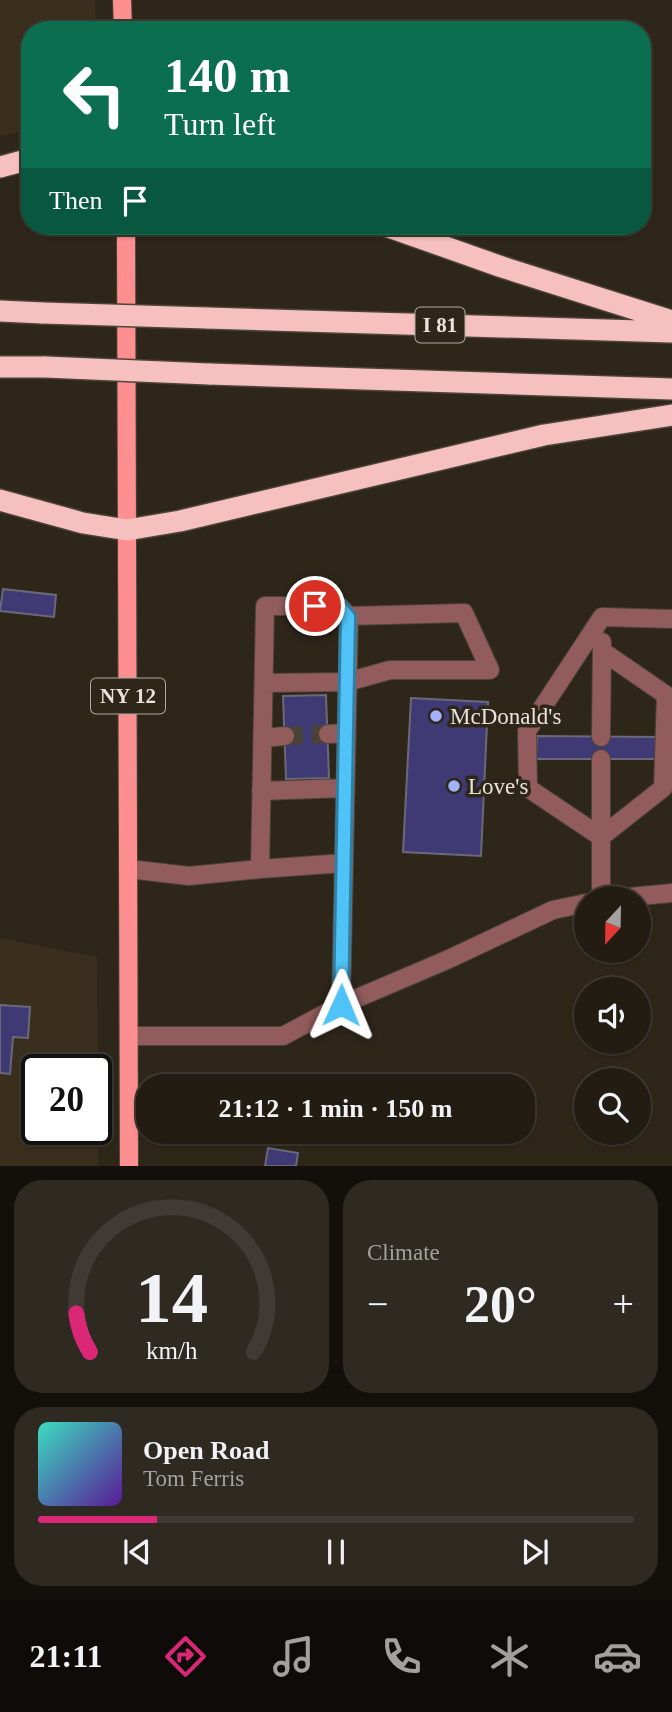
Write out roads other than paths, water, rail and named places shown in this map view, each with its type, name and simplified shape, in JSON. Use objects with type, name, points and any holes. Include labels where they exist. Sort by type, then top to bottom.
[{"type":"highway","points":[[0,167],[21,161]]},
{"type":"highway","points":[[411,235],[672,321]]},
{"type":"highway","name":"I 81","points":[[0,311],[672,332]]},
{"type":"highway","points":[[0,367],[672,389]]},
{"type":"highway","points":[[0,500],[83,523],[127,530],[180,521],[544,435],[672,415]]},
{"type":"main road","points":[[122,0],[123,21]]},
{"type":"main road","name":"NY 12","points":[[126,235],[129,1166]]},
{"type":"lane","points":[[260,869],[265,606],[339,606],[348,617],[341,1005]]},
{"type":"lane","points":[[264,683],[347,682],[390,670],[490,670],[464,613],[348,617]]},
{"type":"lane","points":[[602,617],[672,619]]},
{"type":"lane","points":[[601,737],[602,617]]},
{"type":"lane","points":[[601,837],[528,788],[527,731],[602,617]]},
{"type":"lane","points":[[601,837],[663,788],[666,695],[602,651]]},
{"type":"lane","points":[[328,734],[346,733]]},
{"type":"lane","points":[[263,738],[285,736]]},
{"type":"lane","points":[[601,759],[601,886]]},
{"type":"lane","points":[[261,791],[345,788]]},
{"type":"lane","points":[[129,869],[189,876],[344,863]]},
{"type":"lane","points":[[651,895],[672,893]]},
{"type":"lane","points":[[129,1037],[282,1036],[341,1005],[449,960],[553,910],[574,906]]},
{"type":"tunnel","points":[[285,736],[328,734]]},
{"type":"place","name":"McDonald's","points":[[436,716]]},
{"type":"place","name":"Love's","points":[[454,786]]}]
